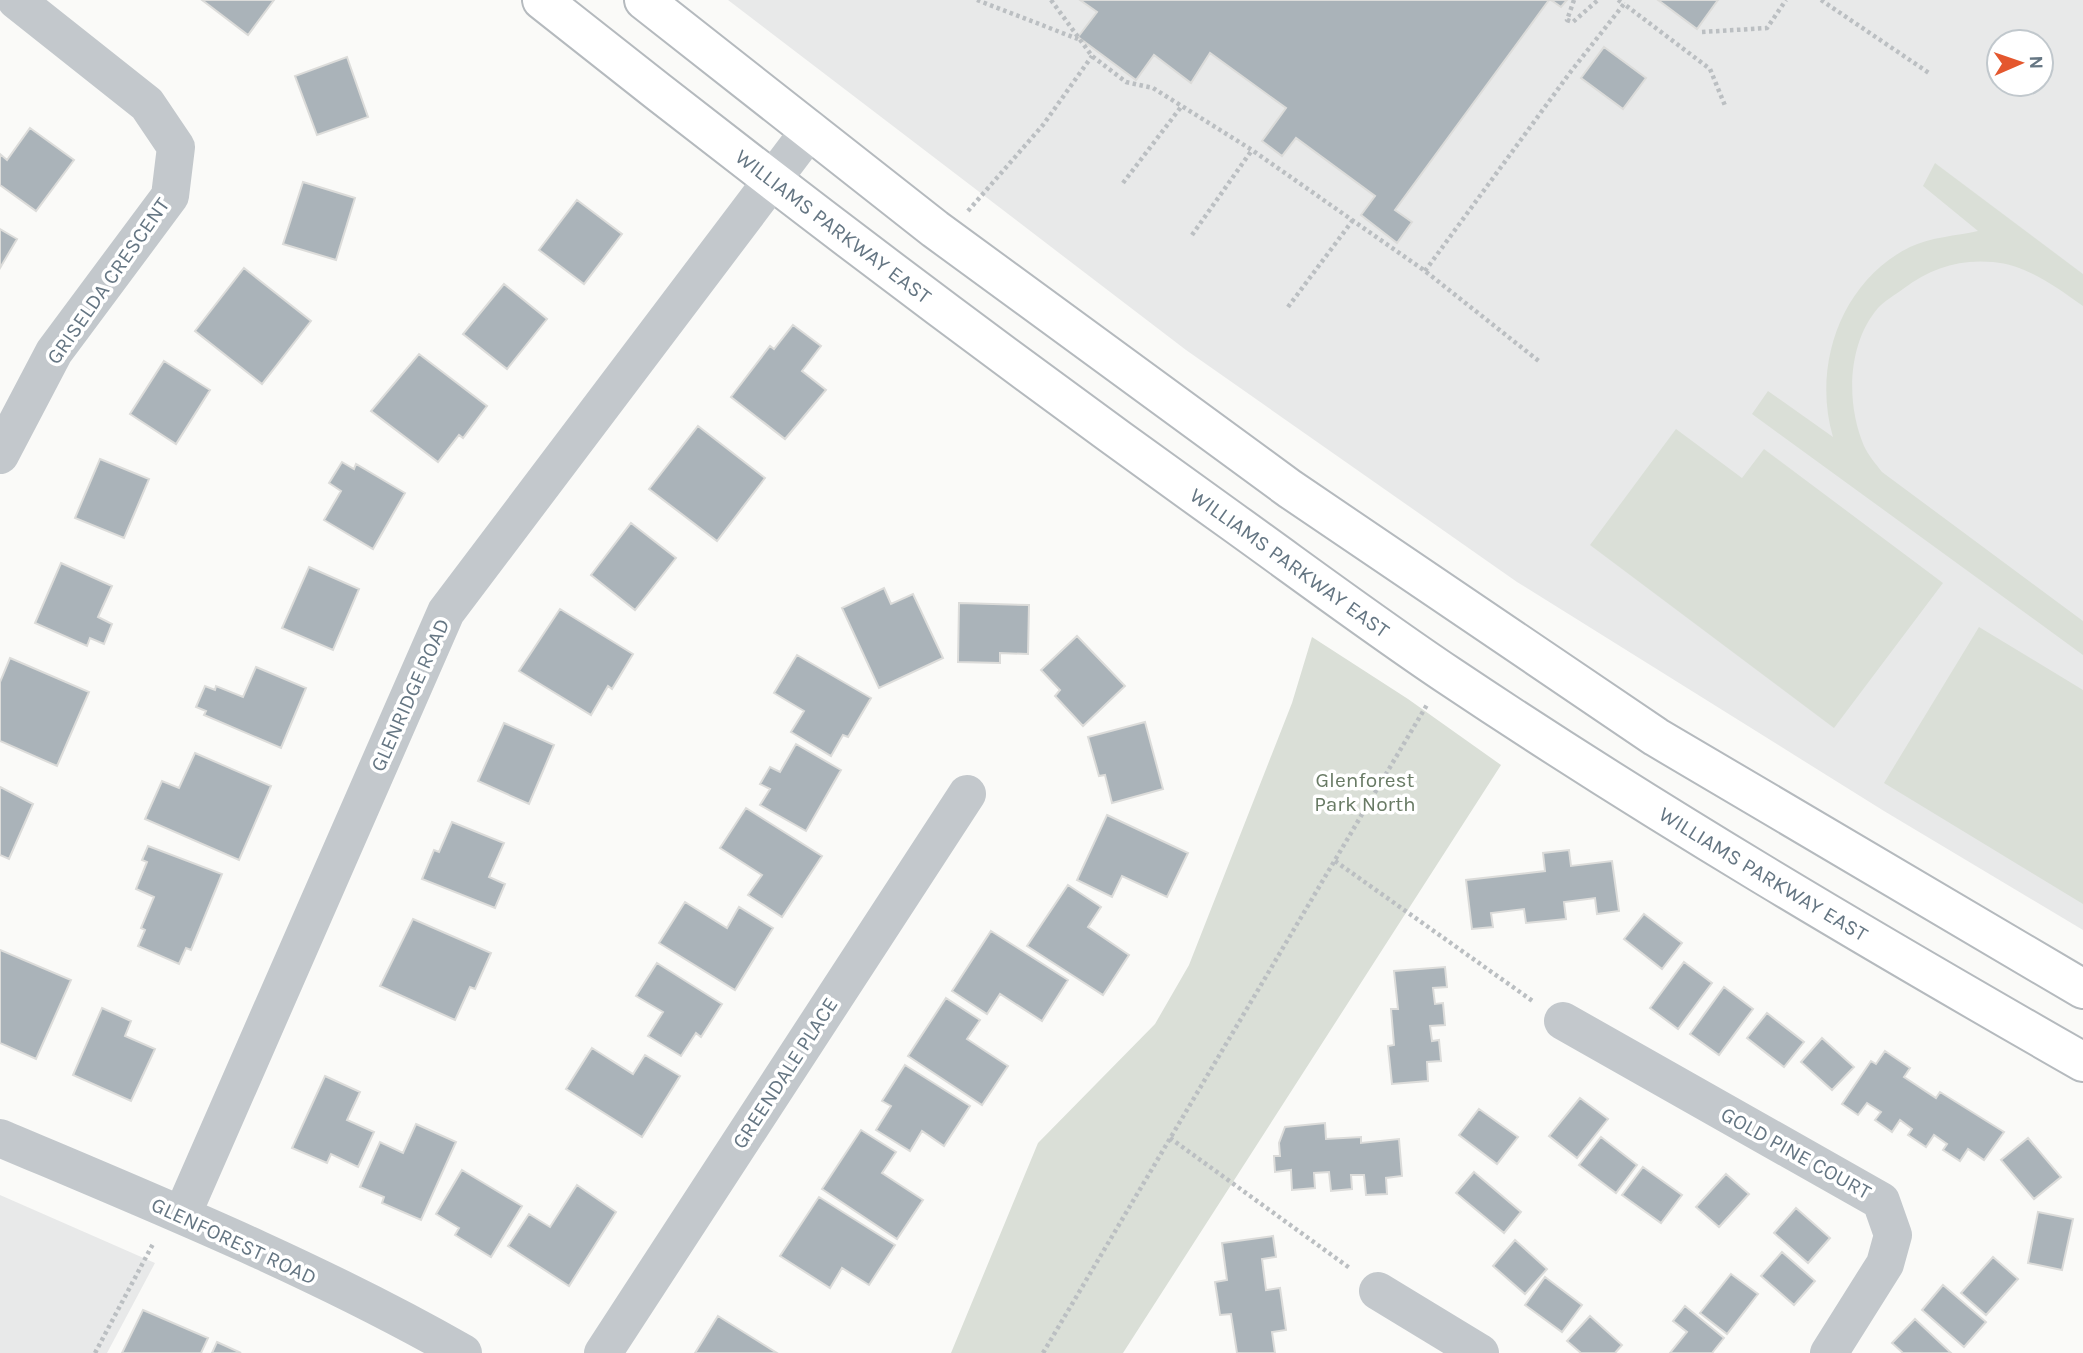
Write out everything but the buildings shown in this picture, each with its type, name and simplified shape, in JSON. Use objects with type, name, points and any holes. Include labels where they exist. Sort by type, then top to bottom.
[{"type":"main road","name":"WILLIAMS PARKWAY EAST","points":[[542,0],[770,181],[1081,414],[1446,673],[1666,816],[1888,950],[2083,1062]]},
{"type":"main road","points":[[645,0],[946,237],[1290,489],[1656,737],[2083,989]]},
{"type":"street","name":"GRISELDA CRESCENT","points":[[0,455],[54,352],[170,196],[176,147],[147,104],[16,0]]},
{"type":"street","name":"GLENRIDGE ROAD","points":[[177,1213],[446,612],[810,130]]},
{"type":"street","name":"GREENDALE PLACE","points":[[603,1353],[967,794]]},
{"type":"street","name":"GOLD PINE COURT","points":[[1563,1021],[1881,1201],[1893,1235],[1885,1264],[1829,1353]]},
{"type":"street","name":"GLENFOREST ROAD","points":[[0,1138],[177,1213],[414,1325],[463,1353]]},
{"type":"street","points":[[1378,1291],[1480,1353]]},
{"type":"path","points":[[977,0],[1078,40]]},
{"type":"path","points":[[1051,0],[1092,56],[1125,82],[1153,88],[1252,150],[1425,271],[1540,362]]},
{"type":"path","points":[[1574,0],[1567,20],[1573,22],[1598,0]]},
{"type":"path","points":[[1618,0],[1710,69],[1727,108]]},
{"type":"path","points":[[1702,32],[1767,28],[1786,0]]},
{"type":"path","points":[[1821,0],[1928,73]]},
{"type":"path","points":[[1425,271],[1569,74],[1624,4]]},
{"type":"path","points":[[946,237],[1043,125],[1092,56]]},
{"type":"path","points":[[1123,183],[1181,107]]},
{"type":"path","points":[[1192,235],[1252,150]]},
{"type":"path","points":[[1288,307],[1353,220]]},
{"type":"path","points":[[1043,1353],[1446,673]]},
{"type":"path","points":[[1335,861],[1501,981],[1563,1021]]},
{"type":"path","points":[[1171,1138],[1324,1248],[1378,1291]]},
{"type":"path","points":[[94,1353],[177,1213]]},
{"type":"shaded area","points":[[728,0],[2083,0],[2083,930],[1884,811],[1517,582],[1186,350]]},
{"type":"shaded area","points":[[0,1195],[155,1263],[107,1353],[0,1353]]},
{"type":"green space","points":[[1935,163],[2083,274],[2083,306],[2029,272],[1993,262],[1968,262],[1945,267],[1913,282],[1880,305],[1860,339],[1855,356],[1852,393],[1858,429],[1866,449],[1882,472],[2083,621],[2083,655],[1752,414],[1768,391],[1833,437],[1827,410],[1826,382],[1838,328],[1850,303],[1866,281],[1886,262],[1910,247],[1978,231],[1923,186]]},
{"type":"green space","points":[[1676,429],[1742,478],[1764,449],[1943,583],[1834,728],[1590,545]]},
{"type":"green space","points":[[1979,627],[2083,690],[2083,904],[1884,783]]},
{"type":"green space","name":"Glenforest Park North","points":[[1312,637],[1408,699],[1501,765],[1123,1353],[951,1353],[1038,1143],[1155,1024],[1189,965],[1292,703]]}]
